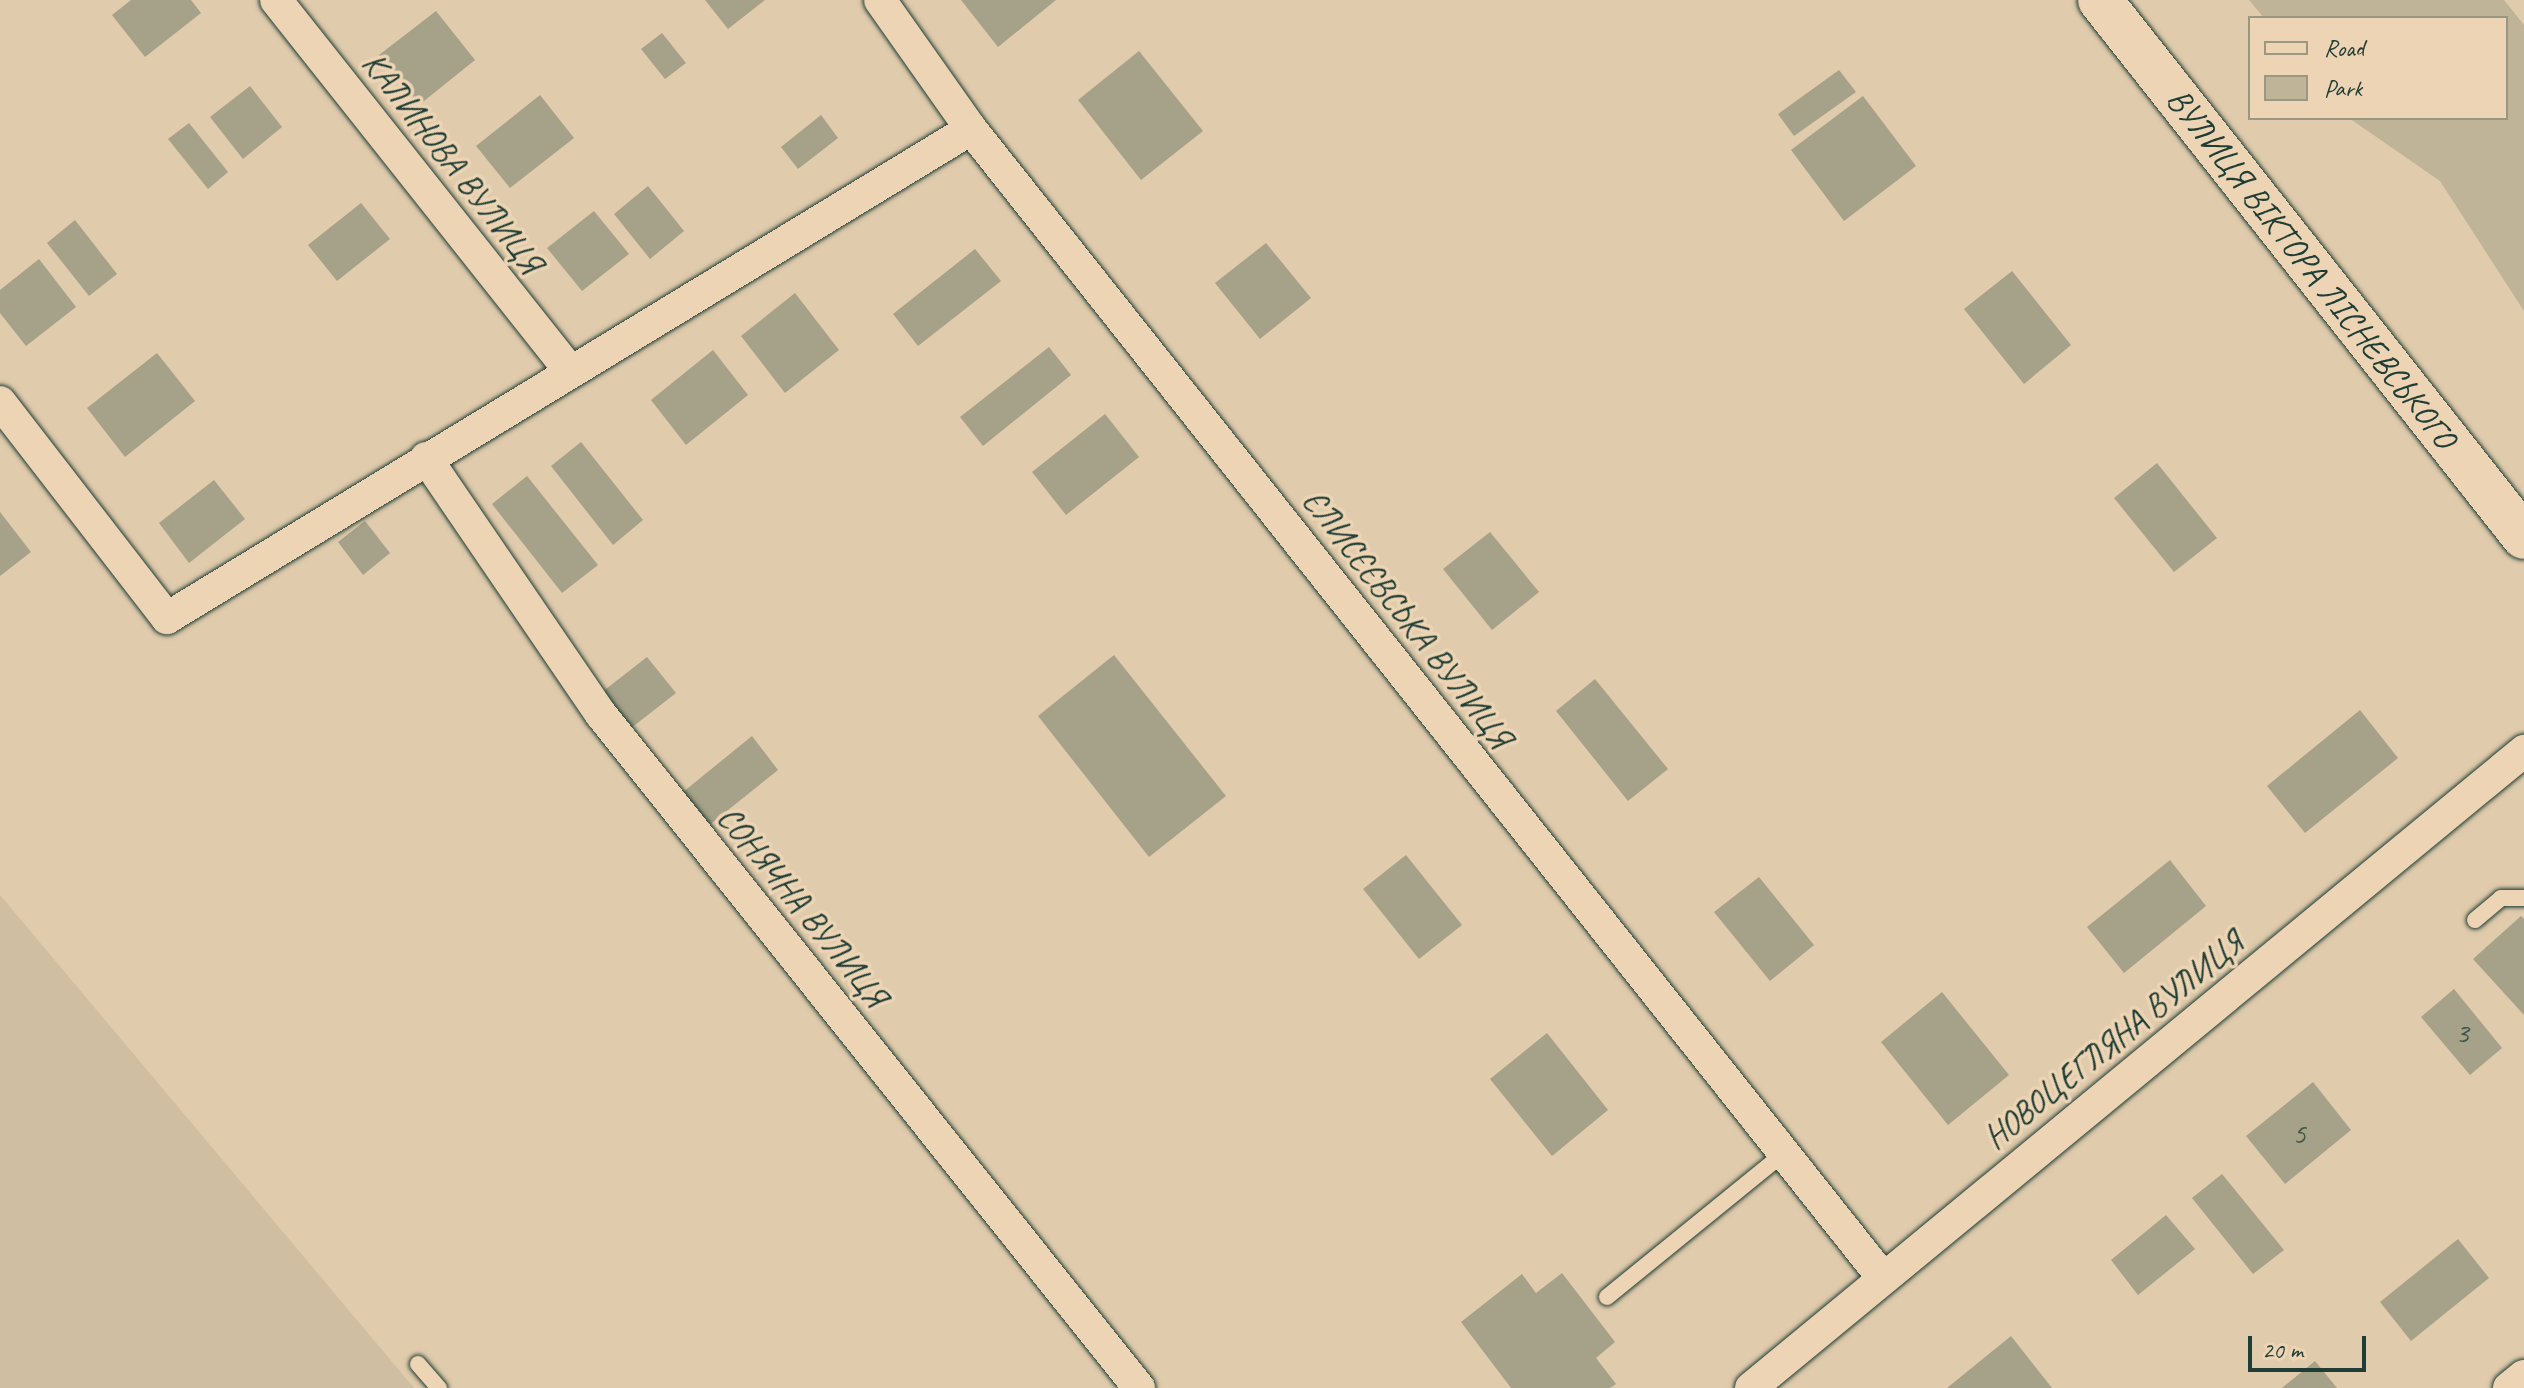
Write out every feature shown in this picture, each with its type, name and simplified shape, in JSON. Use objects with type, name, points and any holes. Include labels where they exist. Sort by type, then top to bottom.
[{"type":"street","name":"КАЛИНОВА ВУЛИЦЯ","points":[[276,0],[570,371]]},
{"type":"street","name":"ЄЛИСЄЄВСЬКА ВУЛИЦЯ","points":[[880,0],[971,129],[1883,1278]]},
{"type":"street","name":"ВУЛИЦЯ ВІКТОРА ЛІСНЕВСЬКОГО","points":[[2100,0],[2524,537]]},
{"type":"street","points":[[0,402],[167,618],[971,129]]},
{"type":"street","name":"СОНЯЧНА ВУЛИЦЯ","points":[[426,458],[600,713],[1139,1388]]},
{"type":"street","name":"НОВОЦЕГЛЯНА ВУЛИЦЯ","points":[[1751,1388],[2524,751]]},
{"type":"street","points":[[2509,1388],[2524,1376]]},
{"type":"lane","points":[[2475,920],[2501,898],[2524,898]]},
{"type":"lane","points":[[1607,1297],[1784,1153]]},
{"type":"lane","points":[[418,1364],[439,1388]]},
{"type":"shaded area","points":[[0,895],[414,1388],[0,1388]]},
{"type":"green space","points":[[2249,0],[2504,0],[2524,25],[2524,311],[2440,181],[2352,120],[2508,120],[2508,16],[2262,16]]},
{"type":"building","points":[[131,0],[191,0],[201,13],[145,57],[112,15]]},
{"type":"building","points":[[705,0],[765,0],[728,29]]},
{"type":"building","points":[[961,0],[1056,0],[998,47]]},
{"type":"building","points":[[436,11],[475,60],[419,105],[379,55]]},
{"type":"building","points":[[662,33],[686,63],[665,79],[641,49]]},
{"type":"building","points":[[1139,51],[1203,131],[1141,180],[1078,100]]},
{"type":"building","points":[[1839,70],[1856,92],[1794,136],[1778,114]]},
{"type":"building","points":[[250,86],[282,127],[243,159],[210,117]]},
{"type":"building","points":[[540,95],[574,138],[510,188],[476,146]]},
{"type":"building","points":[[1863,96],[1916,166],[1844,221],[1791,150]]},
{"type":"building","points":[[821,115],[838,138],[798,169],[781,147]]},
{"type":"building","points":[[189,123],[228,172],[208,189],[168,139]]},
{"type":"building","points":[[648,186],[684,231],[650,259],[614,214]]},
{"type":"building","points":[[361,203],[390,239],[337,281],[308,245]]},
{"type":"building","points":[[594,211],[629,254],[582,291],[547,248]]},
{"type":"building","points":[[75,220],[117,274],[89,296],[47,243]]},
{"type":"building","points":[[1266,243],[1311,298],[1260,339],[1215,283]]},
{"type":"building","points":[[975,249],[1001,281],[918,346],[893,314]]},
{"type":"building","points":[[39,259],[76,307],[26,346],[0,313],[0,290]]},
{"type":"building","points":[[2012,271],[2071,345],[2024,384],[1964,309]]},
{"type":"building","points":[[795,293],[839,350],[785,393],[741,336]]},
{"type":"building","points":[[1049,347],[1071,375],[983,446],[960,417]]},
{"type":"building","points":[[713,350],[748,395],[686,445],[651,400]]},
{"type":"building","points":[[157,353],[195,401],[125,457],[87,408]]},
{"type":"building","points":[[1105,414],[1139,457],[1066,515],[1032,472]]},
{"type":"building","points":[[581,442],[643,520],[613,545],[551,466]]},
{"type":"building","points":[[2157,463],[2217,538],[2174,572],[2114,498]]},
{"type":"building","points":[[527,476],[598,565],[562,593],[492,504]]},
{"type":"building","points":[[214,480],[245,519],[189,563],[159,523]]},
{"type":"building","points":[[0,512],[31,552],[0,576]]},
{"type":"building","points":[[365,521],[390,553],[363,575],[338,542]]},
{"type":"building","points":[[1490,532],[1539,592],[1492,630],[1443,569]]},
{"type":"building","points":[[1114,655],[1226,796],[1149,857],[1038,716]]},
{"type":"building","points":[[647,657],[676,693],[617,739],[588,703]]},
{"type":"building","points":[[1595,679],[1668,769],[1628,801],[1556,711]]},
{"type":"building","points":[[2360,710],[2398,758],[2305,833],[2267,786]]},
{"type":"building","points":[[752,736],[778,770],[698,834],[672,801]]},
{"type":"building","points":[[1406,855],[1462,925],[1419,959],[1363,889]]},
{"type":"building","points":[[2170,860],[2206,906],[2124,973],[2087,927]]},
{"type":"building","points":[[1759,877],[1814,945],[1770,981],[1714,912]]},
{"type":"building","points":[[2521,916],[2524,919],[2524,1015],[2473,959]]},
{"type":"building","points":[[2454,989],[2502,1048],[2470,1075],[2421,1017]]},
{"type":"building","points":[[1942,992],[2009,1075],[1948,1125],[1881,1042]]},
{"type":"building","points":[[1547,1033],[1608,1110],[1552,1156],[1490,1079]]},
{"type":"building","points":[[2313,1082],[2351,1130],[2285,1184],[2246,1136]]},
{"type":"building","points":[[2222,1174],[2284,1250],[2253,1274],[2192,1198]]},
{"type":"building","points":[[2166,1215],[2195,1249],[2138,1295],[2111,1260]]},
{"type":"building","points":[[2458,1239],[2489,1278],[2411,1341],[2380,1302]]},
{"type":"building","points":[[1562,1273],[1615,1342],[1596,1358],[1616,1384],[1610,1388],[1511,1388],[1461,1322],[1522,1274],[1536,1293]]},
{"type":"building","points":[[2011,1336],[2052,1388],[1947,1388]]},
{"type":"building","points":[[2315,1361],[2337,1388],[2282,1388]]}]
